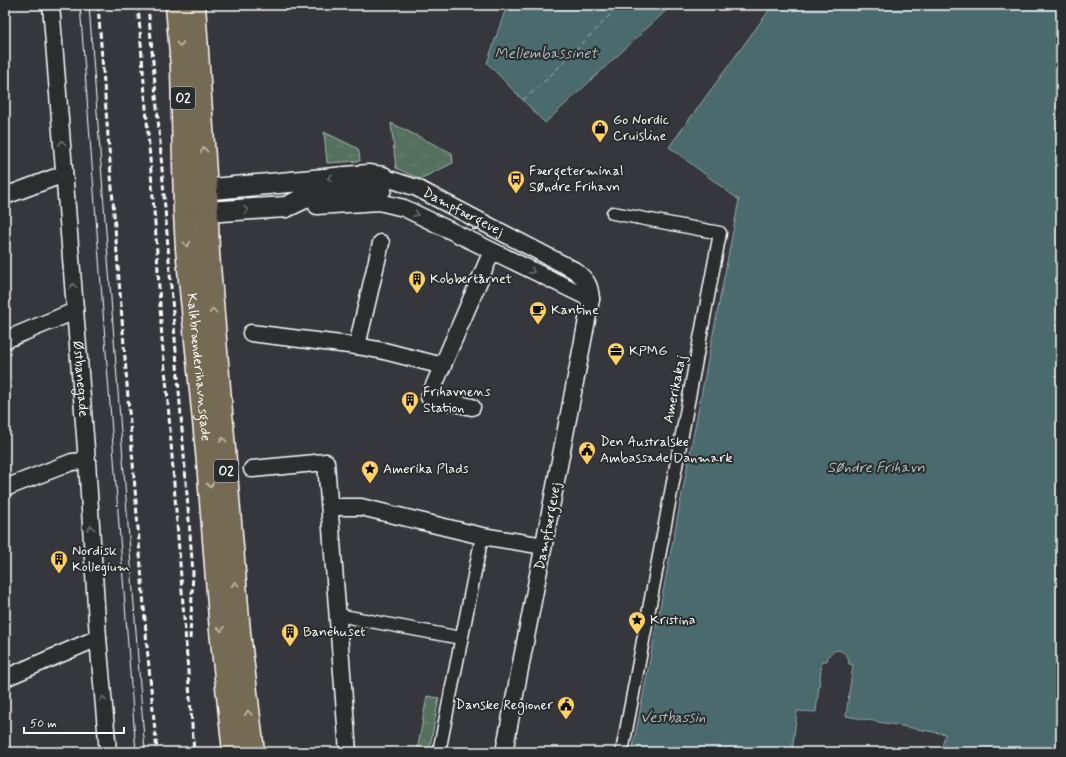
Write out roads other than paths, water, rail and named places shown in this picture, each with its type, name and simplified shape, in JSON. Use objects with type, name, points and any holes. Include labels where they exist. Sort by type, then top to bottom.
[{"type":"main road","name":"Kalkbrænderihavnsgade","points":[[177,5],[182,67],[185,213],[208,462],[221,631],[234,752]]},
{"type":"main road","name":"Kalkbrænderihavnsgade","points":[[194,5],[206,189],[208,253],[238,617],[253,752]]},
{"type":"street","name":"Østbanegade","points":[[51,5],[87,461],[98,638],[108,752]]},
{"type":"street","points":[[5,196],[64,174]]},
{"type":"street","name":"Dampfærgevej","points":[[184,191],[206,189],[372,187],[417,188],[574,270],[584,277],[591,294],[504,752]]},
{"type":"street","name":"Dampfærgevej","points":[[185,213],[286,207],[305,198],[372,187]]},
{"type":"street","name":"Dampfærgevej","points":[[372,187],[379,202],[404,208],[492,251],[591,294]]},
{"type":"street","name":"Amerikakaj","points":[[613,213],[720,233],[622,752]]},
{"type":"street","points":[[357,346],[382,243]]},
{"type":"street","points":[[472,407],[429,397],[492,251]]},
{"type":"street","points":[[5,340],[75,312]]},
{"type":"street","points":[[251,333],[357,346],[384,351],[443,366]]},
{"type":"street","points":[[5,488],[72,462],[87,461]]},
{"type":"street","points":[[252,469],[326,462],[348,752]]},
{"type":"street","points":[[330,506],[361,507],[482,536],[544,545]]},
{"type":"street","points":[[439,752],[482,536]]},
{"type":"street","points":[[338,615],[461,638]]},
{"type":"street","points":[[5,678],[98,638]]},
{"type":"water","name":"Mellembassinet","points":[[507,5],[672,5],[545,123],[487,63]]},
{"type":"water","name":"Søndre Frihavn","points":[[773,5],[1061,5],[1061,708],[1058,752],[941,752],[945,734],[846,716],[853,665],[849,664],[846,655],[839,650],[832,652],[827,661],[822,661],[816,712],[797,711],[792,752],[632,752],[739,200],[669,147]]},
{"type":"tram line","points":[[80,5],[136,752]]},
{"type":"tram line","points":[[89,5],[145,752]]},
{"type":"railway","points":[[98,5],[147,646],[157,752]]},
{"type":"railway","points":[[138,5],[194,752]]},
{"type":"railway","points":[[148,5],[193,573],[190,639]]},
{"type":"place","name":"Go Nordic Cruisline","points":[[600,143]]},
{"type":"place","name":"Færgeterminal Søndre Frihavn","points":[[516,194]]},
{"type":"place","name":"Kobbertårnet","points":[[417,294]]},
{"type":"place","name":"Kantine","points":[[538,325]]},
{"type":"place","name":"KPMG","points":[[616,366]]},
{"type":"place","name":"Frihavnens Station","points":[[410,415]]},
{"type":"place","name":"Den Australske Ambassade Danmark","points":[[587,465]]},
{"type":"place","name":"Amerika Plads","points":[[370,484]]},
{"type":"place","name":"Nordisk Kollegium","points":[[59,574]]},
{"type":"place","name":"Kristina","points":[[637,635]]},
{"type":"place","name":"Banehuset","points":[[290,647]]},
{"type":"place","name":"Danske Regioner","points":[[566,720]]},
{"type":"water label","name":"Vestbassin","points":[[673,718]]}]
